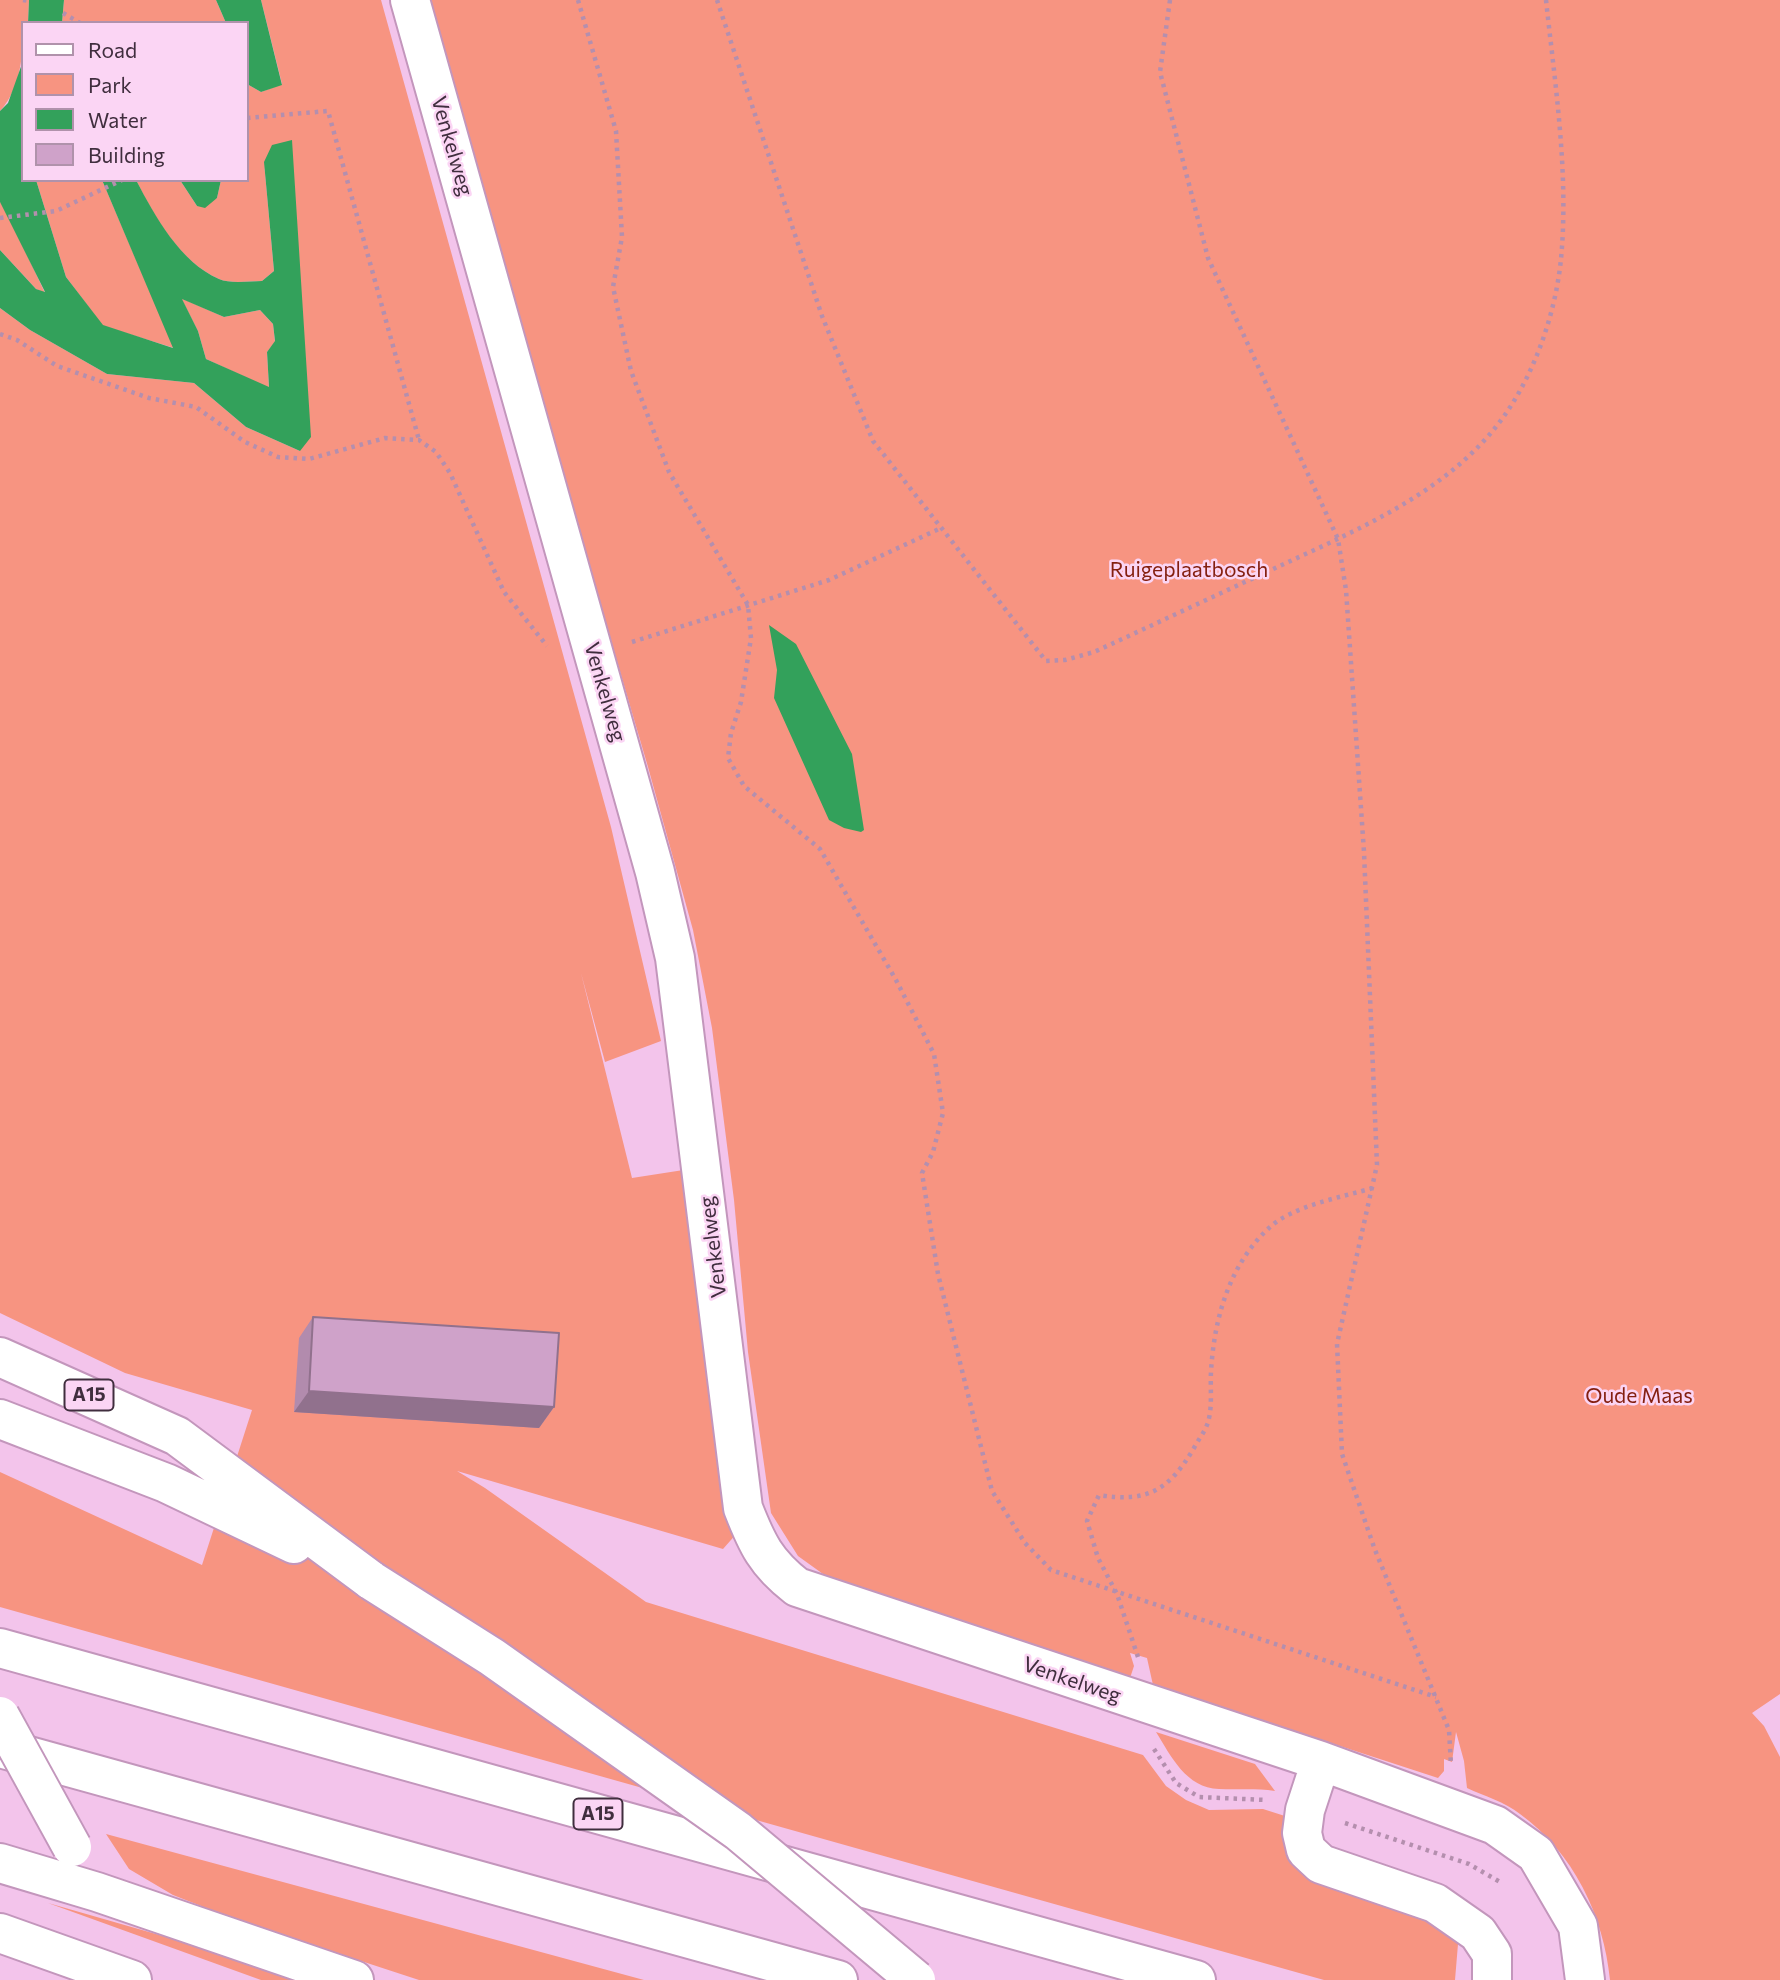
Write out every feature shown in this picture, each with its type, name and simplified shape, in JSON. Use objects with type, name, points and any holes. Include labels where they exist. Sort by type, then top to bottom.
[{"type":"main road","name":"Venkelweg","points":[[410,0],[655,872],[676,958],[743,1507],[755,1539],[772,1567],[797,1587],[1321,1761],[1495,1825],[1536,1854],[1577,1926],[1585,1980]]},
{"type":"main road","name":"A15","points":[[0,1357],[177,1436],[372,1581],[492,1657],[738,1831],[916,1980]]},
{"type":"main road","name":"A15","points":[[0,1419],[166,1483],[372,1581]]},
{"type":"main road","name":"A15","points":[[0,1648],[1196,1980]]},
{"type":"main road","points":[[0,1716],[97,1892]]},
{"type":"main road","points":[[0,1748],[838,1980]]},
{"type":"main road","points":[[1321,1761],[1305,1810],[1302,1833],[1306,1850],[1321,1864],[1435,1902],[1478,1933],[1492,1954],[1492,1980]]},
{"type":"main road","points":[[0,1863],[97,1892],[354,1980]]},
{"type":"main road","points":[[0,1933],[132,1980]]},
{"type":"path","points":[[578,0],[616,131],[622,237],[613,287],[631,371],[669,472],[748,605],[751,639],[741,702],[731,733],[728,758],[744,786],[820,849],[896,980],[934,1054],[943,1113],[933,1152],[922,1173],[938,1274],[992,1491],[1025,1543],[1051,1570],[1436,1697]]},
{"type":"path","points":[[717,0],[841,369],[873,442],[939,529],[1046,661],[1065,660],[1094,652],[1338,539],[1404,503],[1470,455],[1491,433],[1513,403],[1530,370],[1550,314],[1561,260],[1562,182],[1546,0]]},
{"type":"path","points":[[1170,0],[1160,72],[1208,258],[1338,539],[1346,590],[1373,996],[1377,1165],[1337,1344],[1342,1454],[1376,1550],[1449,1730],[1454,1808]]},
{"type":"path","points":[[64,13],[77,21]]},
{"type":"path","points":[[248,118],[328,111],[419,440]]},
{"type":"path","points":[[0,218],[56,211],[118,182]]},
{"type":"path","points":[[0,334],[17,340],[57,366],[149,398],[195,407],[245,442],[278,457],[309,459],[385,438],[419,440],[436,452],[450,473],[503,592],[552,652],[594,654],[830,580],[939,529]]},
{"type":"path","points":[[1137,1702],[1144,1673],[1118,1594],[1098,1558],[1087,1521],[1098,1496],[1124,1499],[1149,1493],[1177,1475],[1208,1423],[1212,1346],[1224,1294],[1247,1252],[1271,1226],[1295,1213],[1373,1188]]},
{"type":"green space","points":[[0,0],[29,0],[28,21],[21,21],[21,64],[17,81],[0,111]]},
{"type":"green space","points":[[64,0],[216,0],[225,21],[62,21]]},
{"type":"green space","points":[[261,0],[381,0],[611,827],[661,1041],[605,1062],[581,973],[632,1178],[690,1169],[738,1532],[723,1549],[457,1471],[646,1602],[1143,1755],[1166,1786],[1186,1800],[1209,1810],[1263,1809],[1288,1817],[1288,1843],[1443,1923],[1458,1944],[1455,1980],[1324,1980],[0,1607],[0,1472],[202,1565],[252,1410],[125,1373],[0,1313],[0,308],[30,330],[107,374],[194,383],[246,427],[300,451],[264,162],[274,271],[262,281],[224,281],[192,261],[160,223],[137,182],[181,182],[197,206],[217,198],[221,182],[248,182],[248,85],[261,92],[282,84]]},
{"type":"green space","name":"Ruigeplaatbosch","points":[[423,0],[1780,0],[1780,1694],[1752,1713],[1764,1726],[1780,1757],[1780,1980],[1610,1980],[1607,1956],[1593,1909],[1570,1866],[1539,1829],[1520,1814],[1467,1788],[1464,1761],[1456,1732],[1452,1762],[1444,1759],[1444,1771],[1438,1778],[1153,1685],[1147,1658],[1130,1653],[1134,1666],[1130,1678],[866,1592],[823,1574],[798,1556],[771,1513],[748,1352],[734,1200],[712,1028],[693,930],[648,767]]},
{"type":"green space","points":[[37,182],[103,182],[174,348],[103,326],[66,277]]},
{"type":"green space","points":[[0,202],[45,293],[36,289],[0,250]]},
{"type":"green space","points":[[181,298],[224,317],[260,310],[273,324],[275,342],[267,352],[269,388],[206,359],[198,331]]},
{"type":"green space","points":[[1156,1732],[1255,1764],[1275,1791],[1219,1789],[1197,1783],[1181,1769]]},
{"type":"green space","points":[[106,1834],[644,1980],[419,1980],[242,1922],[173,1895],[129,1869]]},
{"type":"green space","points":[[48,1903],[316,1980],[261,1980]]},
{"type":"water","points":[[29,0],[64,0],[62,21],[28,21]]},
{"type":"water","points":[[216,0],[261,0],[282,85],[261,92],[248,85],[248,21],[225,21]]},
{"type":"water","points":[[21,67],[21,182],[37,182],[66,277],[103,325],[173,348],[103,182],[137,182],[170,237],[205,271],[229,281],[262,281],[274,271],[264,162],[272,145],[292,140],[311,437],[300,451],[246,427],[194,383],[107,374],[30,330],[0,308],[0,250],[36,289],[45,292],[0,202],[0,111],[8,103]],"holes":[[[182,299],[224,317],[260,310],[273,324],[275,341],[267,352],[269,387],[206,359],[198,331]]]},
{"type":"water","points":[[181,182],[221,182],[217,198],[205,208],[197,206]]},
{"type":"water","points":[[769,625],[796,644],[852,754],[864,830],[861,832],[844,828],[829,820],[774,698],[777,670]]},
{"type":"building","points":[[313,1317],[559,1333],[554,1407],[309,1391]]},
{"type":"park label","name":"Oude Maas","points":[[1639,1396]]}]
